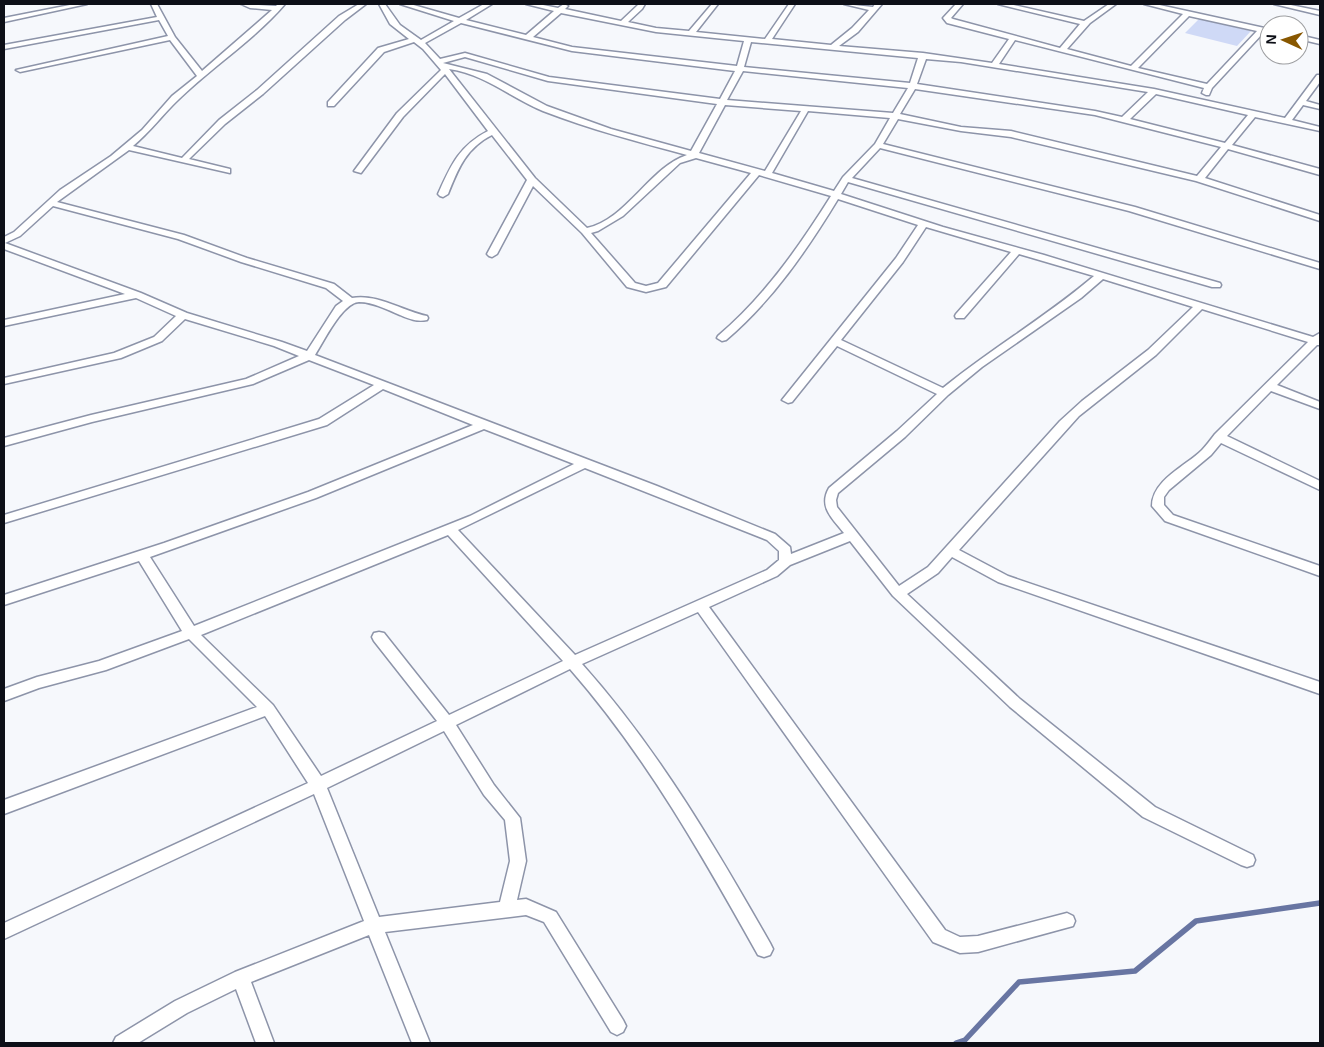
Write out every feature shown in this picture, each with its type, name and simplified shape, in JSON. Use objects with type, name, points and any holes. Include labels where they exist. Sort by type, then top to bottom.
[{"type":"street","points":[[4,20],[84,4]]},
{"type":"street","points":[[154,4],[172,37],[201,76]]},
{"type":"street","points":[[244,4],[280,6]]},
{"type":"street","points":[[182,160],[222,122],[260,92],[342,18],[363,4]]},
{"type":"street","points":[[382,4],[389,20],[417,42],[441,66],[532,180],[585,231],[631,285],[654,289],[662,285],[757,172]]},
{"type":"street","points":[[403,4],[462,22],[572,49],[610,55],[913,86],[1095,113],[1320,172]]},
{"type":"street","points":[[331,104],[381,50],[417,42],[462,22],[489,4]]},
{"type":"street","points":[[529,4],[656,30],[832,48],[923,55],[994,65],[1154,92],[1320,129]]},
{"type":"street","points":[[527,38],[566,4]]},
{"type":"street","points":[[622,24],[642,4]]},
{"type":"street","points":[[691,33],[715,4]]},
{"type":"street","points":[[767,41],[792,4]]},
{"type":"street","points":[[847,4],[876,6]]},
{"type":"street","points":[[960,4],[947,18],[950,21],[1209,87]]},
{"type":"street","points":[[1002,4],[1085,23]]},
{"type":"street","points":[[1062,50],[1085,23],[1113,4]]},
{"type":"street","points":[[1147,4],[1259,28]]},
{"type":"street","points":[[1277,4],[1320,13]]},
{"type":"street","points":[[4,241],[16,234],[63,192],[145,132],[175,98],[280,6]]},
{"type":"street","points":[[832,48],[855,30],[876,6]]},
{"type":"street","points":[[1133,69],[1188,13]]},
{"type":"street","points":[[4,47],[161,18]]},
{"type":"street","points":[[20,70],[172,37]]},
{"type":"street","points":[[1202,102],[1209,87],[1259,37]]},
{"type":"street","points":[[994,65],[1013,38]]},
{"type":"street","points":[[585,231],[595,229],[620,214],[678,161],[694,156],[740,69],[748,39]]},
{"type":"street","points":[[358,171],[400,115],[441,66],[465,55],[548,79],[723,102],[896,116],[961,129],[1027,138],[1198,180],[1320,218]]},
{"type":"street","points":[[722,338],[747,317],[777,280],[821,219],[846,179],[878,145],[913,86],[923,55]]},
{"type":"street","points":[[441,66],[463,69],[484,76],[533,104],[566,117],[694,156],[836,195],[1200,306],[1319,340]]},
{"type":"street","points":[[1287,121],[1320,77]]},
{"type":"street","points":[[1124,120],[1154,92]]},
{"type":"street","points":[[1301,102],[1320,107]]},
{"type":"street","points":[[767,175],[805,110]]},
{"type":"street","points":[[1198,180],[1253,114]]},
{"type":"street","points":[[443,194],[461,154],[475,141],[494,131]]},
{"type":"street","points":[[878,145],[1131,209],[1320,266]]},
{"type":"street","points":[[126,147],[227,171]]},
{"type":"street","points":[[846,179],[1216,285]]},
{"type":"street","points":[[492,254],[532,180]]},
{"type":"street","points":[[51,203],[181,237],[244,260],[330,286],[350,301]]},
{"type":"street","points":[[788,400],[900,260],[924,223]]},
{"type":"street","points":[[4,230],[16,234]]},
{"type":"street","points":[[4,246],[137,295],[183,315],[278,344],[694,505],[771,537],[785,550],[785,562]]},
{"type":"street","points":[[960,316],[1017,250]]},
{"type":"street","points":[[1101,276],[1077,296],[998,349],[944,393],[901,434],[832,491],[831,508],[898,593],[1015,703],[1149,812],[1247,860]]},
{"type":"street","points":[[4,323],[137,295]]},
{"type":"street","points":[[4,442],[91,419],[249,382],[309,356],[340,308],[350,301],[360,299],[378,303],[417,318],[423,318]]},
{"type":"street","points":[[898,593],[934,570],[1044,448],[1057,429],[1101,389],[1136,365],[1200,306]]},
{"type":"street","points":[[4,381],[117,356],[158,339],[183,315]]},
{"type":"street","points":[[1319,340],[1269,386],[1219,437],[1207,452],[1165,487],[1158,497],[1158,506],[1161,512],[1178,521],[1320,571]]},
{"type":"street","points":[[834,341],[944,393]]},
{"type":"street","points":[[4,519],[323,422],[382,385]]},
{"type":"street","points":[[1269,386],[1320,406]]},
{"type":"street","points":[[4,600],[142,555],[312,495],[483,424]]},
{"type":"street","points":[[1219,437],[1320,486]]},
{"type":"street","points":[[4,695],[37,683],[101,666],[234,618],[450,529],[586,463]]},
{"type":"street","points":[[450,529],[573,662],[651,761],[713,859],[764,949]]},
{"type":"street","points":[[4,931],[318,785],[573,662],[772,573],[785,562],[852,535]]},
{"type":"street","points":[[951,551],[1003,579],[1320,688]]},
{"type":"street","points":[[142,555],[191,633],[268,709],[318,785],[421,1043]]},
{"type":"street","points":[[700,605],[940,936],[960,945],[978,944],[1067,920]]},
{"type":"street","points":[[379,637],[447,723],[489,790],[512,818],[518,861],[507,909]]},
{"type":"street","points":[[4,807],[268,709]]},
{"type":"street","points":[[122,1043],[181,1006],[241,978],[374,925],[526,907],[550,917],[617,1026]]},
{"type":"street","points":[[241,978],[265,1043]]},
{"type":"shaded area","points":[[1199,19],[1251,31],[1237,46],[1185,33]]},
{"type":"waterway","points":[[956,1043],[965,1040],[1019,982],[1135,971],[1196,921],[1320,903]]}]
